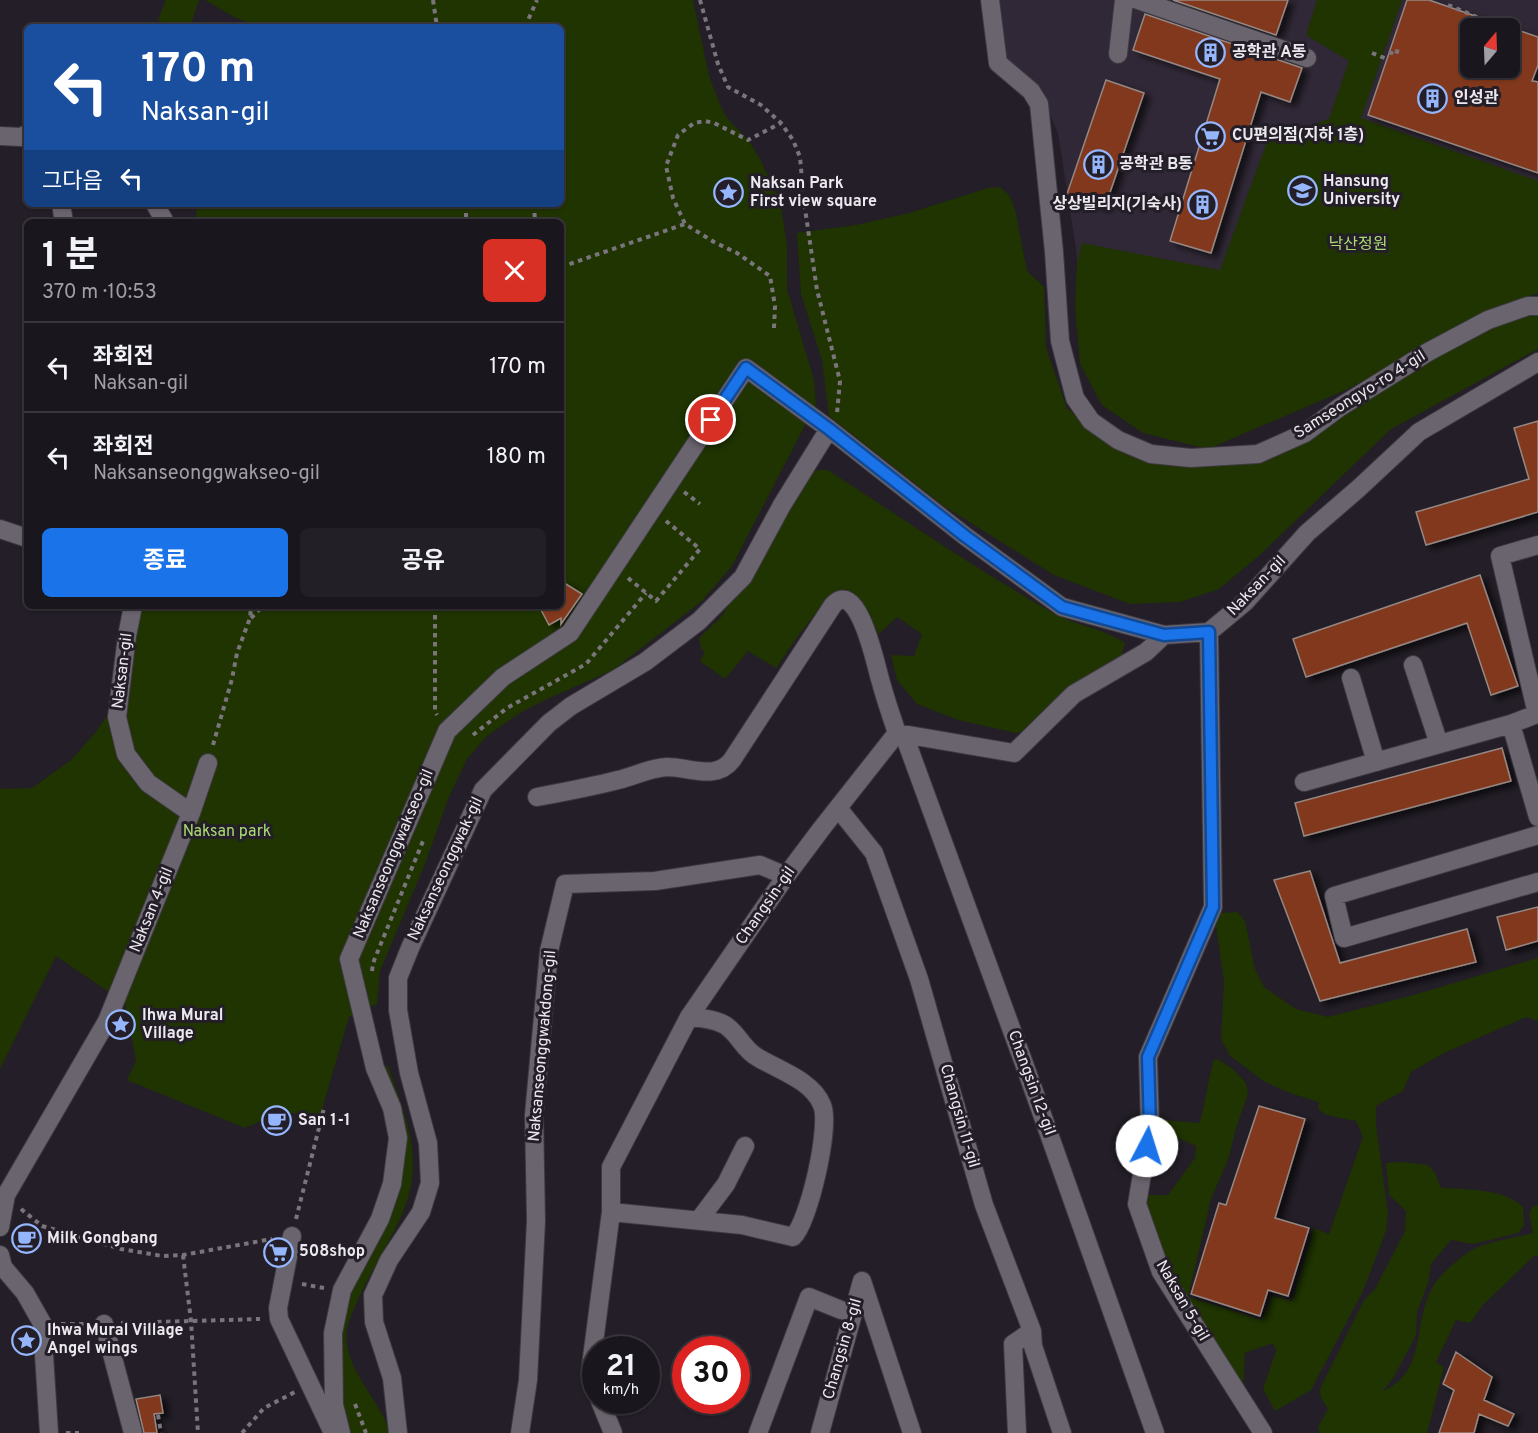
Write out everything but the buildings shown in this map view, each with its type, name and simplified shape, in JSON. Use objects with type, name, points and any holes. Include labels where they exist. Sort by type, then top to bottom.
[{"type":"street","name":"Samseongyo-ro 4-gil","points":[[990,0],[998,63],[1031,91],[1039,104],[1054,252],[1060,340],[1068,377],[1075,398],[1091,421],[1118,440],[1151,454],[1191,458],[1258,454],[1305,433],[1340,407],[1428,352],[1488,320],[1528,306],[1538,306]]},
{"type":"street","points":[[1118,54],[1124,0]]},
{"type":"street","points":[[1138,0],[1307,58]]},
{"type":"street","points":[[0,136],[24,136]]},
{"type":"street","name":"Naksan-gil","points":[[1209,632],[1245,602],[1307,533],[1419,432],[1538,362]]},
{"type":"street","name":"Naksanseonggwakseo-gil","points":[[337,1429],[333,1333],[342,1290],[381,1219],[392,1184],[398,1138],[392,1108],[375,1068],[349,959],[447,731],[503,677],[570,633],[746,368],[829,429]]},
{"type":"street","points":[[829,429],[965,536],[1062,607],[1164,635],[1209,632]]},
{"type":"street","name":"Naksanseonggwak-gil","points":[[399,1433],[392,1378],[374,1322],[374,1295],[389,1260],[421,1212],[430,1183],[428,1143],[409,1073],[398,1010],[398,978],[410,948],[483,790],[549,723],[571,706],[645,662],[690,628],[743,577],[782,505],[829,429]]},
{"type":"street","points":[[0,529],[24,537]]},
{"type":"street","points":[[1304,782],[1511,724],[1538,714],[1531,657],[1500,556],[1538,545]]},
{"type":"street","name":"Changsin 12-gil","points":[[537,797],[590,787],[656,768],[681,768],[705,772],[719,771],[724,768],[732,760],[832,605],[845,600],[854,606],[867,633],[900,734],[1026,1069],[1155,1433]]},
{"type":"street","name":"Naksan-gil","points":[[132,609],[117,717],[126,754],[148,783],[191,813]]},
{"type":"street","name":"Naksan 5-gil","points":[[1209,632],[1213,907],[1148,1057],[1150,1127],[1137,1204],[1161,1272],[1263,1433]]},
{"type":"street","points":[[900,734],[1014,753],[1074,694],[1146,652],[1164,635]]},
{"type":"street","points":[[1413,665],[1439,744]]},
{"type":"street","points":[[1352,678],[1376,762]]},
{"type":"street","points":[[1511,724],[1538,815]]},
{"type":"street","name":"Changsin-gil","points":[[595,1336],[611,1212],[611,1167],[690,1017],[786,876],[838,808],[900,734]]},
{"type":"street","name":"Naksan 4-gil","points":[[0,1227],[6,1195],[107,1021],[191,813],[208,764]]},
{"type":"street","name":"Changsin 11-gil","points":[[838,808],[873,853],[919,979],[984,1205],[1032,1331],[1033,1346],[1062,1433]]},
{"type":"street","points":[[1538,835],[1334,896],[1344,938],[1538,882]]},
{"type":"street","name":"Naksanseonggwakdong-gil","points":[[520,1433],[528,1380],[535,1232],[534,1114],[549,951],[565,884],[655,881],[760,865],[786,876]]},
{"type":"street","points":[[611,1212],[742,1225],[793,1237],[802,1224],[815,1180],[824,1117],[823,1107],[812,1090],[747,1050],[732,1030],[714,1020],[690,1017]]},
{"type":"street","points":[[699,1221],[726,1184],[745,1146]]},
{"type":"street","points":[[292,1236],[278,1308],[279,1319],[309,1384],[337,1429]]},
{"type":"street","points":[[0,1255],[3,1267],[25,1293],[42,1323],[49,1433]]},
{"type":"street","name":"Changsin 8-gil","points":[[820,1433],[862,1281],[912,1433]]},
{"type":"street","points":[[758,1433],[809,1297],[841,1310]]},
{"type":"street","points":[[104,1324],[133,1433]]},
{"type":"street","points":[[1017,1433],[1013,1344],[1032,1331]]},
{"type":"street","points":[[605,1414],[613,1433]]},
{"type":"path","points":[[434,0],[437,24]]},
{"type":"path","points":[[526,24],[537,0]]},
{"type":"path","points":[[700,0],[718,64],[728,87],[761,105],[781,123],[793,140],[800,157],[817,290],[840,381],[838,410],[829,429]]},
{"type":"path","points":[[1448,5],[1477,17]]},
{"type":"path","points":[[1389,52],[1396,55],[1398,48]]},
{"type":"path","points":[[1372,53],[1387,59]]},
{"type":"path","points":[[774,328],[775,306],[770,276],[685,224],[674,198],[666,166],[678,135],[694,123],[705,121],[714,123],[748,140],[781,123]]},
{"type":"path","points":[[564,266],[685,224]]},
{"type":"path","points":[[684,492],[700,504]]},
{"type":"path","points":[[628,578],[656,601],[700,549],[662,518]]},
{"type":"path","points":[[467,740],[507,708],[586,664],[646,593]]},
{"type":"path","points":[[208,764],[251,609]]},
{"type":"path","points":[[250,618],[260,609]]},
{"type":"path","points":[[435,609],[435,711],[447,731]]},
{"type":"path","points":[[371,979],[373,963],[424,836]]},
{"type":"path","points":[[6,1195],[42,1226],[121,1249],[162,1256],[183,1255],[292,1236],[324,1108]]},
{"type":"path","points":[[183,1255],[191,1321],[198,1433]]},
{"type":"path","points":[[283,1281],[342,1290]]},
{"type":"path","points":[[42,1323],[104,1324],[279,1319]]},
{"type":"path","points":[[242,1433],[264,1408],[309,1384]]},
{"type":"path","points":[[351,1394],[366,1433]]},
{"type":"path","points":[[158,1415],[161,1433]]},
{"type":"path","points":[[61,1433],[79,1433]]},
{"type":"shaded area","name":"Hansung University","points":[[997,0],[1538,0],[1538,289],[1086,361],[1076,249],[1058,133],[1037,85],[1004,60]]},
{"type":"green space","points":[[166,0],[199,0],[191,24],[167,24],[158,20]]},
{"type":"green space","name":"Naksan park","points":[[205,0],[693,0],[709,76],[721,107],[759,157],[780,201],[787,245],[787,289],[814,380],[816,404],[732,566],[702,601],[613,670],[520,713],[487,736],[467,759],[448,799],[425,864],[380,971],[377,1004],[349,1017],[321,1113],[278,1113],[245,1128],[127,1080],[136,1061],[125,1003],[56,956],[0,1069],[0,789],[32,788],[71,760],[95,733],[119,699],[140,609],[564,609],[564,219],[196,219],[197,207],[564,207],[564,24],[253,24],[236,18]]},
{"type":"green space","name":"낙산정원","points":[[1317,0],[1402,0],[1361,118],[1538,181],[1538,293],[1490,311],[1348,389],[1208,449],[1143,433],[1102,405],[1080,364],[1075,306],[1077,264],[1082,243],[1220,270],[1268,139],[1329,119],[1349,61],[1306,35]]},
{"type":"green space","points":[[1000,187],[1009,195],[1015,209],[1027,271],[1044,287],[1046,348],[1067,408],[1099,436],[1136,458],[1175,464],[1256,460],[1368,394],[1504,321],[1538,312],[1538,349],[1391,429],[1261,554],[1219,589],[1180,602],[1130,604],[1054,575],[944,506],[829,416],[822,360],[801,294],[797,233],[856,225],[909,213],[988,188]]},
{"type":"green space","points":[[817,470],[828,470],[1053,613],[1125,643],[1120,661],[1087,675],[1067,689],[1030,729],[1016,733],[958,720],[917,704],[897,680],[891,655],[914,656],[922,634],[897,617],[879,634],[862,602],[846,589],[830,595],[776,668],[748,651],[725,679],[700,661],[705,652],[701,649],[699,638],[722,616],[806,474]]},
{"type":"green space","points":[[1238,912],[1245,921],[1255,969],[1264,987],[1296,1009],[1328,1017],[1417,994],[1538,958],[1538,1021],[1526,1017],[1444,1053],[1411,1072],[1403,1091],[1376,1106],[1376,1125],[1388,1214],[1386,1231],[1363,1291],[1311,1390],[1275,1411],[1263,1389],[1276,1351],[1273,1343],[1245,1353],[1243,1387],[1230,1395],[1225,1391],[1181,1315],[1145,1209],[1148,1195],[1168,1195],[1195,1158],[1196,1146],[1162,1131],[1163,1120],[1200,1123],[1213,1061],[1218,1059],[1234,1070],[1246,1083],[1248,1094],[1229,1157],[1211,1199],[1188,1297],[1262,1320],[1272,1296],[1292,1301],[1314,1228],[1329,1234],[1363,1137],[1356,1121],[1327,1115],[1318,1109],[1319,1102],[1265,1082],[1230,1056],[1221,1039],[1224,982],[1216,926],[1221,913]]},
{"type":"green space","points":[[388,1066],[402,1104],[411,1141],[412,1177],[401,1217],[351,1316],[347,1329],[347,1343],[355,1369],[378,1407],[390,1433],[342,1433],[333,1333],[396,1163],[375,1068]]},
{"type":"green space","points":[[1405,1162],[1428,1165],[1435,1173],[1441,1188],[1485,1191],[1516,1201],[1523,1207],[1524,1225],[1518,1233],[1473,1244],[1451,1240],[1431,1264],[1428,1283],[1417,1312],[1416,1335],[1394,1377],[1383,1391],[1397,1383],[1407,1372],[1417,1346],[1426,1301],[1439,1278],[1477,1247],[1533,1233],[1529,1214],[1533,1206],[1538,1205],[1538,1255],[1534,1256],[1483,1305],[1470,1323],[1456,1320],[1436,1362],[1444,1367],[1427,1433],[1319,1433],[1318,1427],[1328,1409],[1321,1398],[1320,1389],[1364,1300],[1375,1289],[1405,1231],[1406,1211],[1389,1195],[1386,1163]]},
{"type":"place","name":"공학관 A동","points":[[1211,53]]},
{"type":"place","name":"인성관","points":[[1433,99]]},
{"type":"place","name":"CU편의점(지하 1층)","points":[[1211,136]]},
{"type":"place","name":"공학관 B동","points":[[1098,165]]},
{"type":"place","name":"Hansung University","points":[[1302,191]]},
{"type":"place","name":"Naksan Park First view square","points":[[729,193]]},
{"type":"place","name":"상상빌리지(기숙사)","points":[[1203,205]]},
{"type":"place","name":"Ihwa Mural Village","points":[[121,1025]]},
{"type":"place","name":"San 1-1","points":[[277,1121]]},
{"type":"place","name":"Milk Gongbang","points":[[26,1239]]},
{"type":"place","name":"508shop","points":[[278,1252]]},
{"type":"place","name":"Ihwa Mural Village Angel wings","points":[[26,1340]]},
{"type":"route","points":[[711,420],[746,368],[829,429],[965,536],[1062,607],[1164,635],[1209,632],[1213,907],[1148,1057],[1150,1127],[1147,1146]]}]
